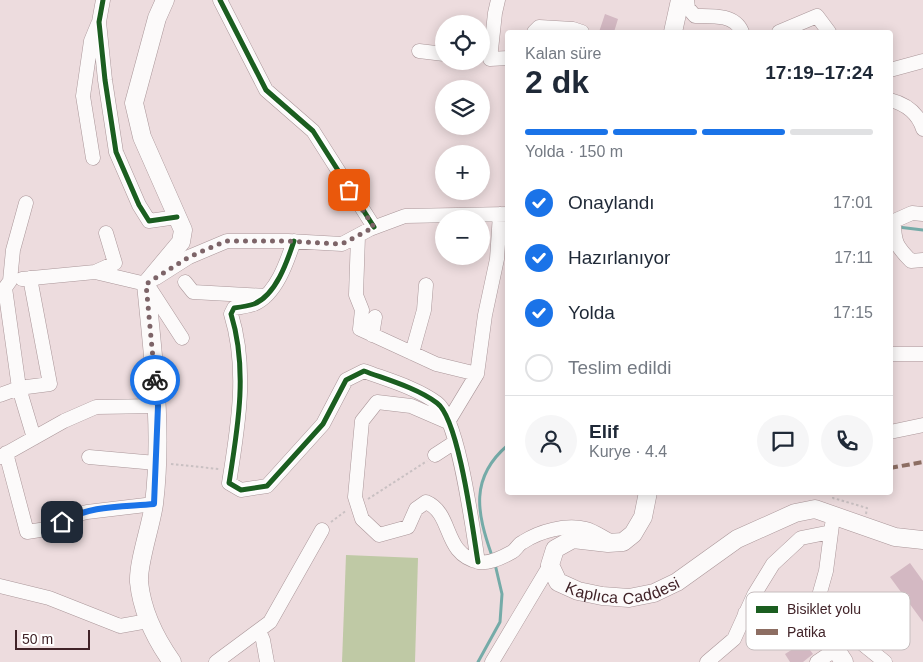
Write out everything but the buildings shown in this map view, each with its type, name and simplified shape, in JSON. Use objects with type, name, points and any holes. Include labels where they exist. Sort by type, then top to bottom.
[{"type":"main road","points":[[165,0],[157,18],[134,103],[142,137],[182,230],[182,242],[146,284],[158,406],[154,504],[139,581],[148,621],[156,638],[172,662]]},
{"type":"main road","points":[[673,30],[680,0]]},
{"type":"main road","points":[[615,543],[622,542],[633,534],[643,517],[647,495]]},
{"type":"main road","name":"Kaplıca Caddesi","points":[[615,543],[573,539],[555,550],[550,565],[558,582],[578,591],[602,596],[629,598],[654,593],[677,582],[737,539],[795,512],[815,510],[832,523],[863,526],[895,538],[923,540]]},
{"type":"street","points":[[92,158],[83,96],[91,41],[99,22],[103,0]]},
{"type":"street","points":[[220,0],[266,90],[313,131],[374,227]]},
{"type":"street","points":[[490,39],[498,0]]},
{"type":"street","points":[[687,0],[688,8],[695,16],[717,16],[734,21],[741,30]]},
{"type":"street","points":[[783,30],[817,16],[828,30]]},
{"type":"street","points":[[99,22],[104,80],[116,152],[139,205],[149,221],[177,217]]},
{"type":"street","points":[[536,30],[539,27],[576,30]]},
{"type":"street","points":[[419,51],[435,53]]},
{"type":"street","points":[[490,59],[505,58]]},
{"type":"street","points":[[893,69],[923,62]]},
{"type":"street","points":[[893,101],[899,102],[920,117],[923,129]]},
{"type":"street","points":[[26,203],[14,250],[10,281],[6,288],[18,388],[34,438]]},
{"type":"street","points":[[923,214],[912,213],[893,230],[897,247],[911,261],[923,260]]},
{"type":"street","points":[[146,284],[189,257],[226,241],[294,241],[342,244],[374,227],[405,216],[504,214],[485,316],[477,374],[448,422]]},
{"type":"street","points":[[95,272],[115,263],[106,233]]},
{"type":"street","points":[[358,236],[355,271],[356,295],[362,310],[360,329],[436,364],[477,374]]},
{"type":"street","points":[[294,241],[280,276],[266,296],[254,304],[234,308],[231,314],[239,343],[240,409],[229,483],[241,490],[268,486],[324,424],[346,380],[364,371],[417,392],[439,404],[448,422],[460,458],[487,561]]},
{"type":"street","points":[[10,281],[95,272],[146,284],[182,338]]},
{"type":"street","points":[[0,395],[18,388],[50,384],[30,278]]},
{"type":"street","points":[[186,282],[193,292],[266,296]]},
{"type":"street","points":[[412,353],[424,310],[426,285]]},
{"type":"street","points":[[372,335],[375,317]]},
{"type":"street","points":[[893,354],[923,354]]},
{"type":"street","points":[[448,422],[411,406],[377,402],[362,422],[353,507],[362,519],[379,535],[408,527],[420,504],[426,502],[433,505],[440,512],[456,549],[461,555],[487,561],[513,552],[521,542],[568,527],[587,529],[615,543]]},
{"type":"street","points":[[154,504],[109,507],[71,516],[53,528],[28,532],[3,455],[64,421],[96,407],[158,406]]},
{"type":"street","points":[[893,431],[923,425]]},
{"type":"street","points":[[435,455],[455,442]]},
{"type":"street","points":[[88,457],[156,463]]},
{"type":"street","points":[[820,592],[826,571],[832,523]]},
{"type":"street","points":[[757,592],[773,564],[801,538],[832,523]]},
{"type":"street","points":[[216,662],[270,622],[322,530]]},
{"type":"street","points":[[492,662],[550,565]]},
{"type":"street","points":[[0,586],[49,598],[120,626],[148,621]]},
{"type":"street","points":[[707,662],[721,657],[734,639],[745,613]]},
{"type":"street","points":[[259,631],[263,640],[267,662]]},
{"type":"street","points":[[870,650],[886,662]]},
{"type":"street","points":[[816,662],[840,656]]},
{"type":"path","points":[[322,530],[353,507],[435,455]]},
{"type":"path","points":[[156,463],[231,471]]},
{"type":"path","points":[[833,495],[833,498],[867,508],[863,526]]},
{"type":"green space","points":[[346,555],[418,558],[415,662],[342,662]]},
{"type":"waterway","points":[[898,227],[923,230]]},
{"type":"waterway","points":[[492,556],[480,511],[480,497],[482,483],[487,470],[505,448]]},
{"type":"waterway","points":[[478,662],[500,622],[502,594],[495,564]]},
{"type":"marked path","points":[[893,467],[923,462]]},
{"type":"cycle path","points":[[103,0],[99,22],[105,80],[116,152],[139,205],[149,221],[177,217]]},
{"type":"cycle path","points":[[220,0],[266,90],[313,131],[374,227]]},
{"type":"cycle path","points":[[294,241],[280,277],[269,293],[262,300],[254,304],[234,308],[231,314],[239,356],[240,398],[236,441],[229,483],[241,490],[267,486],[323,424],[346,380],[364,371],[421,393],[437,403],[445,413],[452,430],[464,477],[478,562]]},
{"type":"way so far","points":[[155,380],[146,284],[189,257],[226,241],[288,241],[342,244],[374,227],[349,190]]},
{"type":"route","points":[[62,522],[71,516],[109,507],[154,504],[158,406],[155,380]]}]
